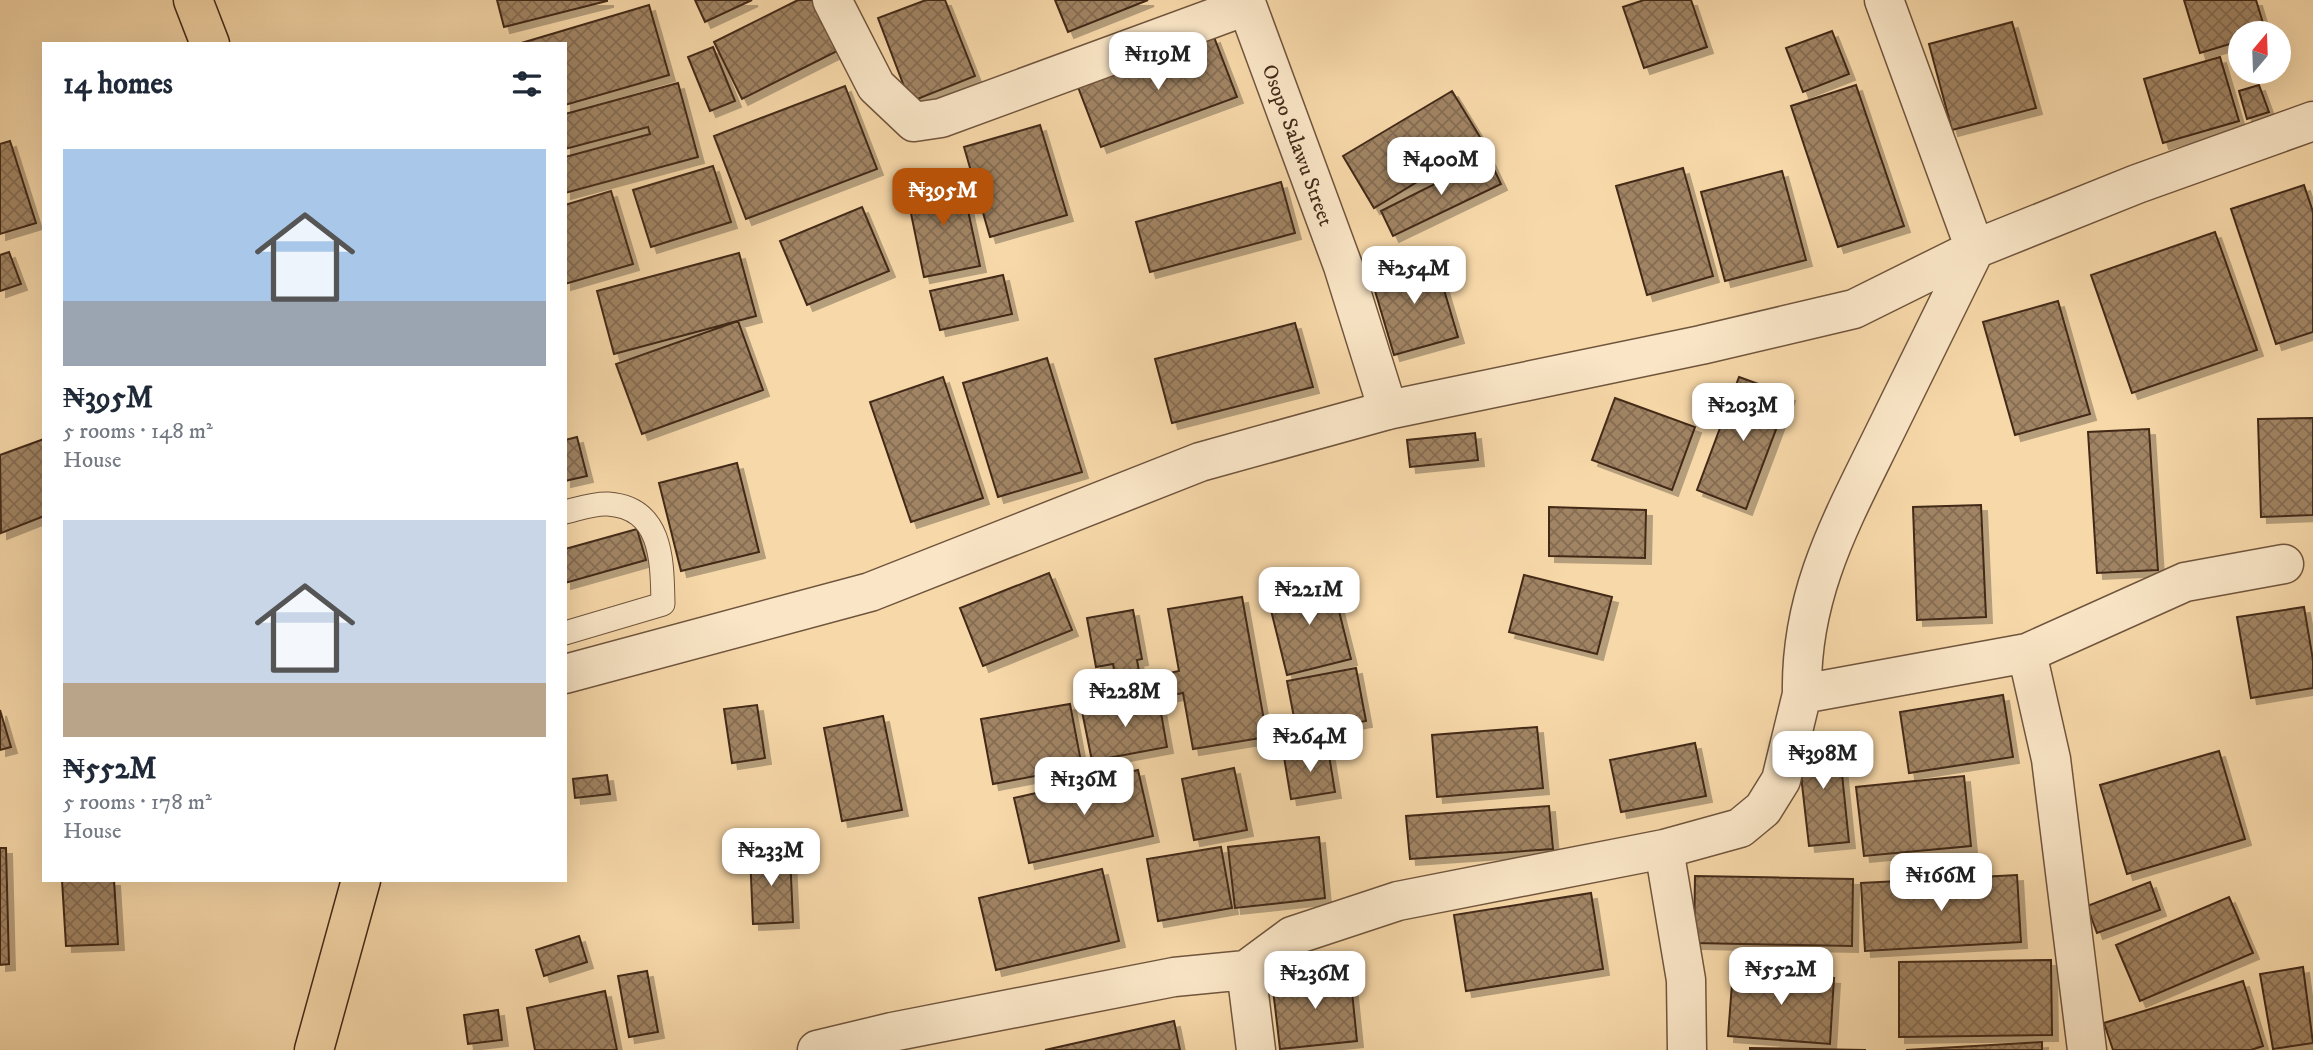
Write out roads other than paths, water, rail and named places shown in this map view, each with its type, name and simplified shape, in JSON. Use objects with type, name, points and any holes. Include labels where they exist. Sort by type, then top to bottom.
[{"type":"main road","points":[[193,0],[209,42]]},
{"type":"main road","points":[[314,1050],[360,882]]},
{"type":"street","points":[[832,0],[876,86],[914,122],[942,118],[1245,3]]},
{"type":"street","points":[[817,1050],[892,1032],[1174,977],[1246,970],[1292,936],[1398,901],[1664,849],[1740,828],[1763,809],[1781,780],[1802,694],[1801,653],[1811,602],[1832,540],[1975,249],[1884,0]]},
{"type":"street","name":"Osopo Salawu Street","points":[[1245,3],[1343,266],[1388,410]]},
{"type":"street","points":[[567,673],[870,592],[1200,463],[1388,410],[1701,345],[1854,309],[1975,249],[2137,184],[2313,121]]},
{"type":"street","points":[[1802,694],[2026,653],[2185,582],[2284,564]]},
{"type":"street","points":[[2026,653],[2051,759],[2087,1050]]},
{"type":"street","points":[[1664,849],[1686,980],[1687,1050]]},
{"type":"street","points":[[1246,970],[1256,1050]]},
{"type":"lane","points":[[567,512],[607,504],[638,512],[653,528],[663,561],[663,604],[567,633]]}]
